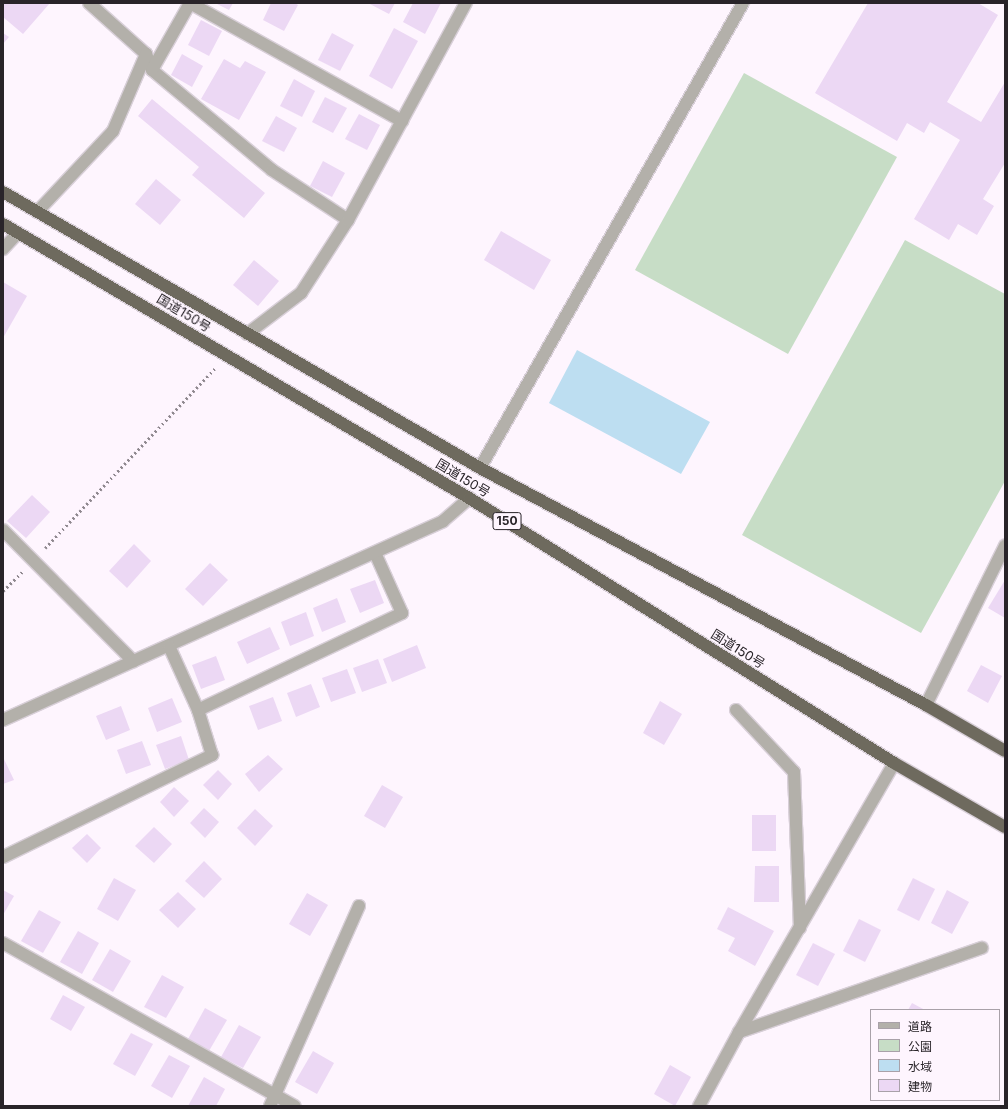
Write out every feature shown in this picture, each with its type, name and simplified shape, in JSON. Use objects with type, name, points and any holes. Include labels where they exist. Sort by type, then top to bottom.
[{"type":"highway","name":"国道150号","points":[[3,192],[480,468],[926,705],[1005,751]]},
{"type":"highway","name":"国道150号","points":[[3,224],[469,498],[894,763],[1005,827]]},
{"type":"street","points":[[89,3],[146,54],[152,70],[272,170],[348,220]]},
{"type":"street","points":[[152,70],[190,3],[402,121]]},
{"type":"street","points":[[247,334],[301,293],[348,220],[466,3]]},
{"type":"street","points":[[480,468],[743,3]]},
{"type":"street","points":[[37,212],[113,131],[146,54]]},
{"type":"street","points":[[3,249],[18,233]]},
{"type":"street","points":[[3,720],[443,521],[469,498]]},
{"type":"street","points":[[3,530],[133,661]]},
{"type":"street","points":[[926,705],[1002,560],[1005,546]]},
{"type":"street","points":[[198,710],[402,613],[375,552]]},
{"type":"street","points":[[3,857],[212,755],[198,710],[169,646]]},
{"type":"street","points":[[736,710],[794,772],[800,928]]},
{"type":"street","points":[[699,1106],[739,1032],[894,763]]},
{"type":"street","points":[[273,1101],[359,906]]},
{"type":"street","points":[[3,942],[273,1101],[295,1106]]},
{"type":"street","points":[[739,1032],[982,948]]},
{"type":"path","points":[[3,591],[227,355]]},
{"type":"green space","points":[[744,73],[897,157],[788,354],[635,270]]},
{"type":"green space","points":[[905,240],[1005,294],[1005,481],[921,633],[742,535]]},
{"type":"water","points":[[577,350],[710,422],[681,474],[549,403]]},
{"type":"building","points":[[3,3],[50,3],[23,34],[3,17]]},
{"type":"building","points":[[215,3],[233,3],[229,10]]},
{"type":"building","points":[[271,3],[295,3],[298,5],[284,31],[263,20]]},
{"type":"building","points":[[368,3],[395,3],[389,14]]},
{"type":"building","points":[[413,3],[441,3],[425,34],[403,22]]},
{"type":"building","points":[[868,3],[978,3],[998,15],[947,102],[981,122],[1005,82],[1005,163],[983,199],[994,206],[977,235],[958,224],[949,240],[914,219],[960,140],[930,122],[924,133],[907,123],[897,141],[815,93]]},
{"type":"building","points":[[201,20],[222,31],[209,56],[188,45]]},
{"type":"building","points":[[394,28],[418,41],[392,89],[369,76]]},
{"type":"building","points":[[3,33],[9,37],[3,44]]},
{"type":"building","points":[[332,33],[354,45],[340,71],[318,60]]},
{"type":"building","points":[[182,54],[203,66],[192,87],[171,75]]},
{"type":"building","points":[[224,59],[240,68],[245,61],[266,72],[239,120],[201,99]]},
{"type":"building","points":[[294,79],[315,91],[302,117],[280,106]]},
{"type":"building","points":[[325,97],[347,108],[333,133],[312,122]]},
{"type":"building","points":[[152,99],[265,193],[244,218],[192,175],[199,167],[138,116]]},
{"type":"building","points":[[359,114],[380,125],[367,150],[345,139]]},
{"type":"building","points":[[276,116],[297,128],[284,152],[262,141]]},
{"type":"building","points":[[323,161],[345,173],[332,197],[310,186]]},
{"type":"building","points":[[156,179],[181,200],[160,225],[135,204]]},
{"type":"building","points":[[501,231],[551,260],[534,290],[484,260]]},
{"type":"building","points":[[254,260],[279,281],[258,306],[233,285]]},
{"type":"building","points":[[3,282],[27,296],[3,338]]},
{"type":"building","points":[[32,495],[50,512],[26,538],[7,521]]},
{"type":"building","points":[[134,544],[151,561],[127,588],[109,571]]},
{"type":"building","points":[[210,563],[228,580],[203,606],[185,589]]},
{"type":"building","points":[[375,580],[384,603],[360,613],[350,589]]},
{"type":"building","points":[[1005,580],[1005,618],[988,608]]},
{"type":"building","points":[[337,598],[346,622],[322,632],[313,608]]},
{"type":"building","points":[[306,612],[314,636],[290,646],[281,622]]},
{"type":"building","points":[[270,627],[280,649],[247,664],[237,642]]},
{"type":"building","points":[[417,645],[426,668],[392,682],[383,659]]},
{"type":"building","points":[[216,656],[225,680],[201,689],[192,665]]},
{"type":"building","points":[[378,659],[387,683],[362,692],[353,668]]},
{"type":"building","points":[[981,665],[1002,676],[988,703],[967,691]]},
{"type":"building","points":[[347,669],[356,693],[331,702],[322,678]]},
{"type":"building","points":[[311,684],[320,707],[296,717],[287,693]]},
{"type":"building","points":[[273,697],[282,721],[258,730],[249,706]]},
{"type":"building","points":[[172,698],[182,722],[157,732],[148,708]]},
{"type":"building","points":[[660,701],[682,714],[664,745],[643,733]]},
{"type":"building","points":[[121,706],[130,730],[106,740],[96,716]]},
{"type":"building","points":[[181,736],[189,760],[165,769],[156,745]]},
{"type":"building","points":[[142,741],[151,765],[126,774],[117,750]]},
{"type":"building","points":[[268,755],[283,769],[259,792],[245,774]]},
{"type":"building","points":[[3,757],[14,780],[3,784]]},
{"type":"building","points":[[218,770],[232,784],[218,800],[203,785]]},
{"type":"building","points":[[382,785],[403,797],[385,828],[364,816]]},
{"type":"building","points":[[174,787],[189,801],[174,817],[160,802]]},
{"type":"building","points":[[204,808],[219,822],[205,838],[190,823]]},
{"type":"building","points":[[255,809],[273,826],[255,846],[237,828]]},
{"type":"building","points":[[752,815],[776,815],[776,851],[752,851]]},
{"type":"building","points":[[154,827],[172,844],[154,863],[135,846]]},
{"type":"building","points":[[87,834],[101,848],[87,863],[72,848]]},
{"type":"building","points":[[204,861],[222,879],[204,898],[185,881]]},
{"type":"building","points":[[755,866],[779,866],[779,902],[754,902]]},
{"type":"building","points":[[114,878],[136,890],[118,921],[97,909]]},
{"type":"building","points":[[913,878],[935,889],[919,921],[897,910]]},
{"type":"building","points":[[3,890],[14,896],[3,915]]},
{"type":"building","points":[[947,890],[969,902],[952,934],[931,923]]},
{"type":"building","points":[[178,892],[196,909],[178,928],[159,910]]},
{"type":"building","points":[[307,893],[328,905],[310,936],[289,924]]},
{"type":"building","points":[[728,907],[774,931],[755,966],[728,951],[735,938],[717,929]]},
{"type":"building","points":[[39,910],[61,922],[43,953],[21,941]]},
{"type":"building","points":[[859,919],[881,930],[865,962],[843,951]]},
{"type":"building","points":[[78,931],[99,943],[82,974],[60,962]]},
{"type":"building","points":[[813,943],[835,954],[818,986],[796,975]]},
{"type":"building","points":[[110,949],[131,961],[113,992],[92,980]]},
{"type":"building","points":[[162,975],[184,987],[166,1018],[144,1007]]},
{"type":"building","points":[[63,995],[85,1007],[71,1031],[50,1019]]},
{"type":"building","points":[[912,1003],[923,1009],[909,1009]]},
{"type":"building","points":[[205,1008],[227,1020],[209,1051],[188,1039]]},
{"type":"building","points":[[239,1025],[261,1037],[243,1068],[221,1057]]},
{"type":"building","points":[[131,1033],[153,1044],[135,1076],[113,1064]]},
{"type":"building","points":[[313,1051],[334,1063],[317,1094],[295,1082]]},
{"type":"building","points":[[169,1055],[190,1066],[172,1098],[151,1086]]},
{"type":"building","points":[[670,1065],[691,1077],[675,1106],[654,1094]]},
{"type":"building","points":[[204,1077],[225,1089],[216,1106],[188,1106]]}]
